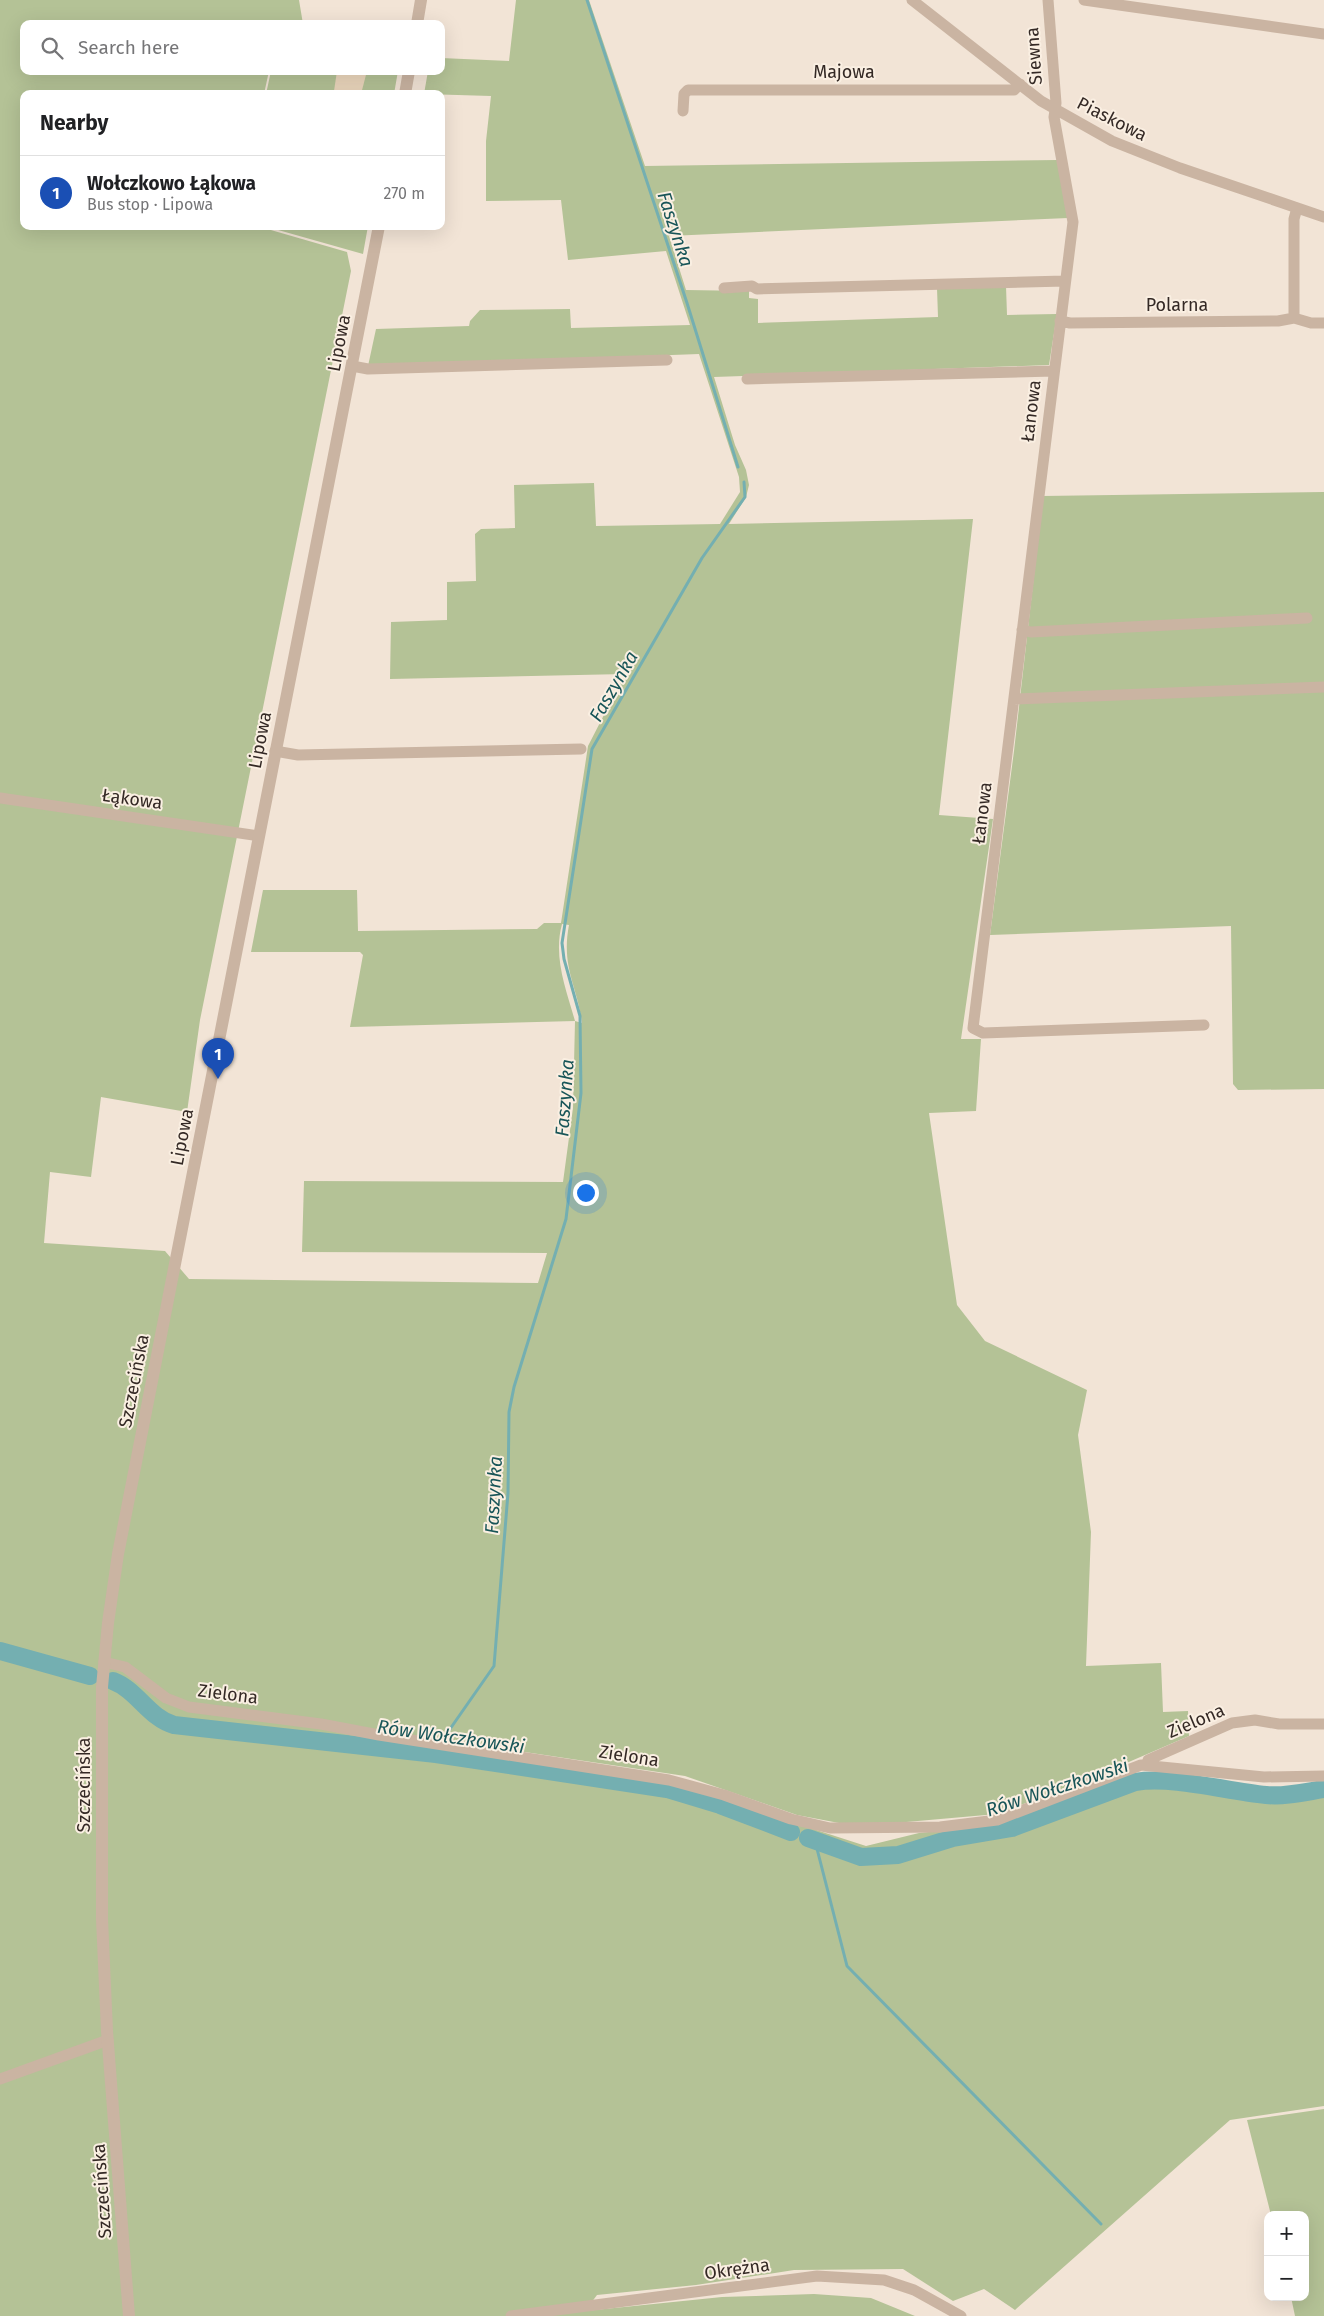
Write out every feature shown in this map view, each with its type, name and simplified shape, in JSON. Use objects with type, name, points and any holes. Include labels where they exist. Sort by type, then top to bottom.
[{"type":"street","points":[[418,20],[421,0]]},
{"type":"street","name":"Piaskowa","points":[[912,0],[1055,110],[1142,155],[1324,217]]},
{"type":"street","name":"Siewna","points":[[1048,0],[1055,110]]},
{"type":"street","points":[[1084,0],[1324,34]]},
{"type":"street","points":[[406,90],[408,75]]},
{"type":"street","name":"Majowa","points":[[683,112],[684,94],[688,90],[1014,90],[1020,84]]},
{"type":"street","name":"Łanowa","points":[[1055,110],[1054,117],[1073,222],[973,1028],[983,1033],[1204,1025]]},
{"type":"street","points":[[1294,318],[1294,219],[1297,208]]},
{"type":"street","name":"Lipowa","points":[[176,1260],[378,230]]},
{"type":"street","points":[[724,288],[752,286],[757,289],[1065,281]]},
{"type":"street","name":"Polarna","points":[[1060,321],[1070,323],[1278,321],[1294,318],[1311,323],[1324,323]]},
{"type":"street","points":[[352,366],[368,369],[667,360]]},
{"type":"street","name":"Łanowa","points":[[747,379],[1054,371]]},
{"type":"street","points":[[1022,630],[1031,632],[1307,618]]},
{"type":"street","points":[[1014,699],[1324,687]]},
{"type":"street","points":[[275,751],[298,755],[581,750]]},
{"type":"street","name":"Łąkowa","points":[[0,798],[259,836]]},
{"type":"street","name":"Szczecińska","points":[[129,2316],[103,1970],[101,1709],[104,1662],[118,1554],[176,1260]]},
{"type":"street","name":"Zielona","points":[[104,1662],[129,1669],[166,1698],[189,1707],[321,1724],[379,1735],[669,1780],[724,1795],[791,1819],[830,1828],[940,1827],[997,1820],[1135,1766],[1147,1765],[1264,1777],[1324,1776]]},
{"type":"street","name":"Zielona","points":[[1147,1765],[1148,1760],[1232,1723],[1255,1720],[1278,1724],[1324,1724]]},
{"type":"street","points":[[0,2079],[108,2040]]},
{"type":"street","name":"Okrężna","points":[[512,2316],[817,2276],[884,2280],[914,2290],[961,2316]]},
{"type":"green space","points":[[0,0],[299,0],[302,20],[20,20],[20,75],[268,75],[265,90],[20,90],[20,230],[271,230],[347,252],[351,271],[200,1020],[187,1112],[101,1097],[91,1177],[50,1172],[44,1243],[165,1251],[189,1279],[538,1283],[547,1253],[302,1252],[304,1181],[563,1182],[573,1108],[575,1021],[350,1027],[363,955],[360,952],[251,952],[263,890],[357,890],[358,931],[537,929],[544,923],[561,923],[588,746],[625,674],[390,679],[391,622],[447,620],[447,582],[476,581],[475,534],[481,529],[515,528],[514,485],[594,483],[596,526],[720,524],[740,492],[739,477],[699,354],[368,366],[376,329],[469,326],[470,321],[480,310],[570,309],[571,328],[690,325],[666,251],[568,260],[561,200],[486,201],[486,141],[491,96],[445,95],[445,90],[425,90],[427,75],[445,75],[445,58],[509,61],[516,0],[589,0],[645,166],[1058,160],[1068,218],[669,236],[686,290],[749,291],[749,298],[758,299],[758,323],[938,317],[937,288],[1006,286],[1007,315],[1057,314],[1049,365],[714,377],[735,445],[746,470],[749,485],[746,497],[729,524],[973,519],[939,815],[993,819],[961,1039],[981,1039],[976,1111],[929,1113],[957,1305],[985,1341],[1087,1390],[1078,1435],[1091,1532],[1086,1666],[1161,1663],[1163,1712],[1188,1711],[1189,1736],[1094,1777],[997,1814],[895,1823],[839,1823],[797,1815],[685,1776],[364,1728],[363,1739],[689,1789],[866,1846],[919,1833],[996,1825],[1133,1774],[1289,1789],[1324,1785],[1324,2106],[1230,2120],[1015,2310],[984,2289],[953,2301],[903,2269],[794,2270],[696,2285],[597,2295],[585,2311],[722,2297],[814,2294],[871,2298],[915,2316],[0,2316]],"holes":[[[562,924],[569,925],[567,940],[568,964],[582,1023],[575,1021],[565,985],[559,949]]]},
{"type":"green space","points":[[270,75],[397,75],[395,90],[267,90]]},
{"type":"green space","points":[[278,230],[367,230],[363,254]]},
{"type":"green space","points":[[1324,492],[1324,1089],[1238,1090],[1233,1084],[1231,926],[990,935],[1014,751],[1043,496]]},
{"type":"green space","points":[[1324,2109],[1324,2316],[1295,2316],[1292,2301],[1309,2301],[1309,2211],[1270,2211],[1247,2120]]},
{"type":"shaded area","points":[[336,75],[366,75],[362,90],[334,90]]},
{"type":"waterway","name":"Faszynka","points":[[587,0],[687,303],[738,467]]},
{"type":"waterway","name":"Faszynka","points":[[443,1739],[494,1666],[508,1493],[509,1412],[514,1387],[566,1219],[581,1093],[580,1016],[564,959],[562,943],[592,749],[702,558],[745,497],[744,482]]},
{"type":"waterway","name":"Rów Wołczkowski","points":[[0,1651],[90,1676]]},
{"type":"waterway","name":"Rów Wołczkowski","points":[[113,1681],[129,1691],[157,1716],[174,1725],[436,1754],[667,1789],[720,1805],[791,1832]]},
{"type":"waterway","name":"Faszynka","points":[[436,1754],[440,1748]]},
{"type":"waterway","name":"Rów Wołczkowski","points":[[808,1838],[861,1857],[898,1855],[953,1838],[1012,1828],[1135,1782],[1183,1782],[1273,1795],[1295,1794],[1324,1789]]},
{"type":"waterway","points":[[815,1841],[847,1966],[1101,2224]]},
{"type":"place","name":"Wołczkowo Łąkowa","points":[[218,1079]]}]
